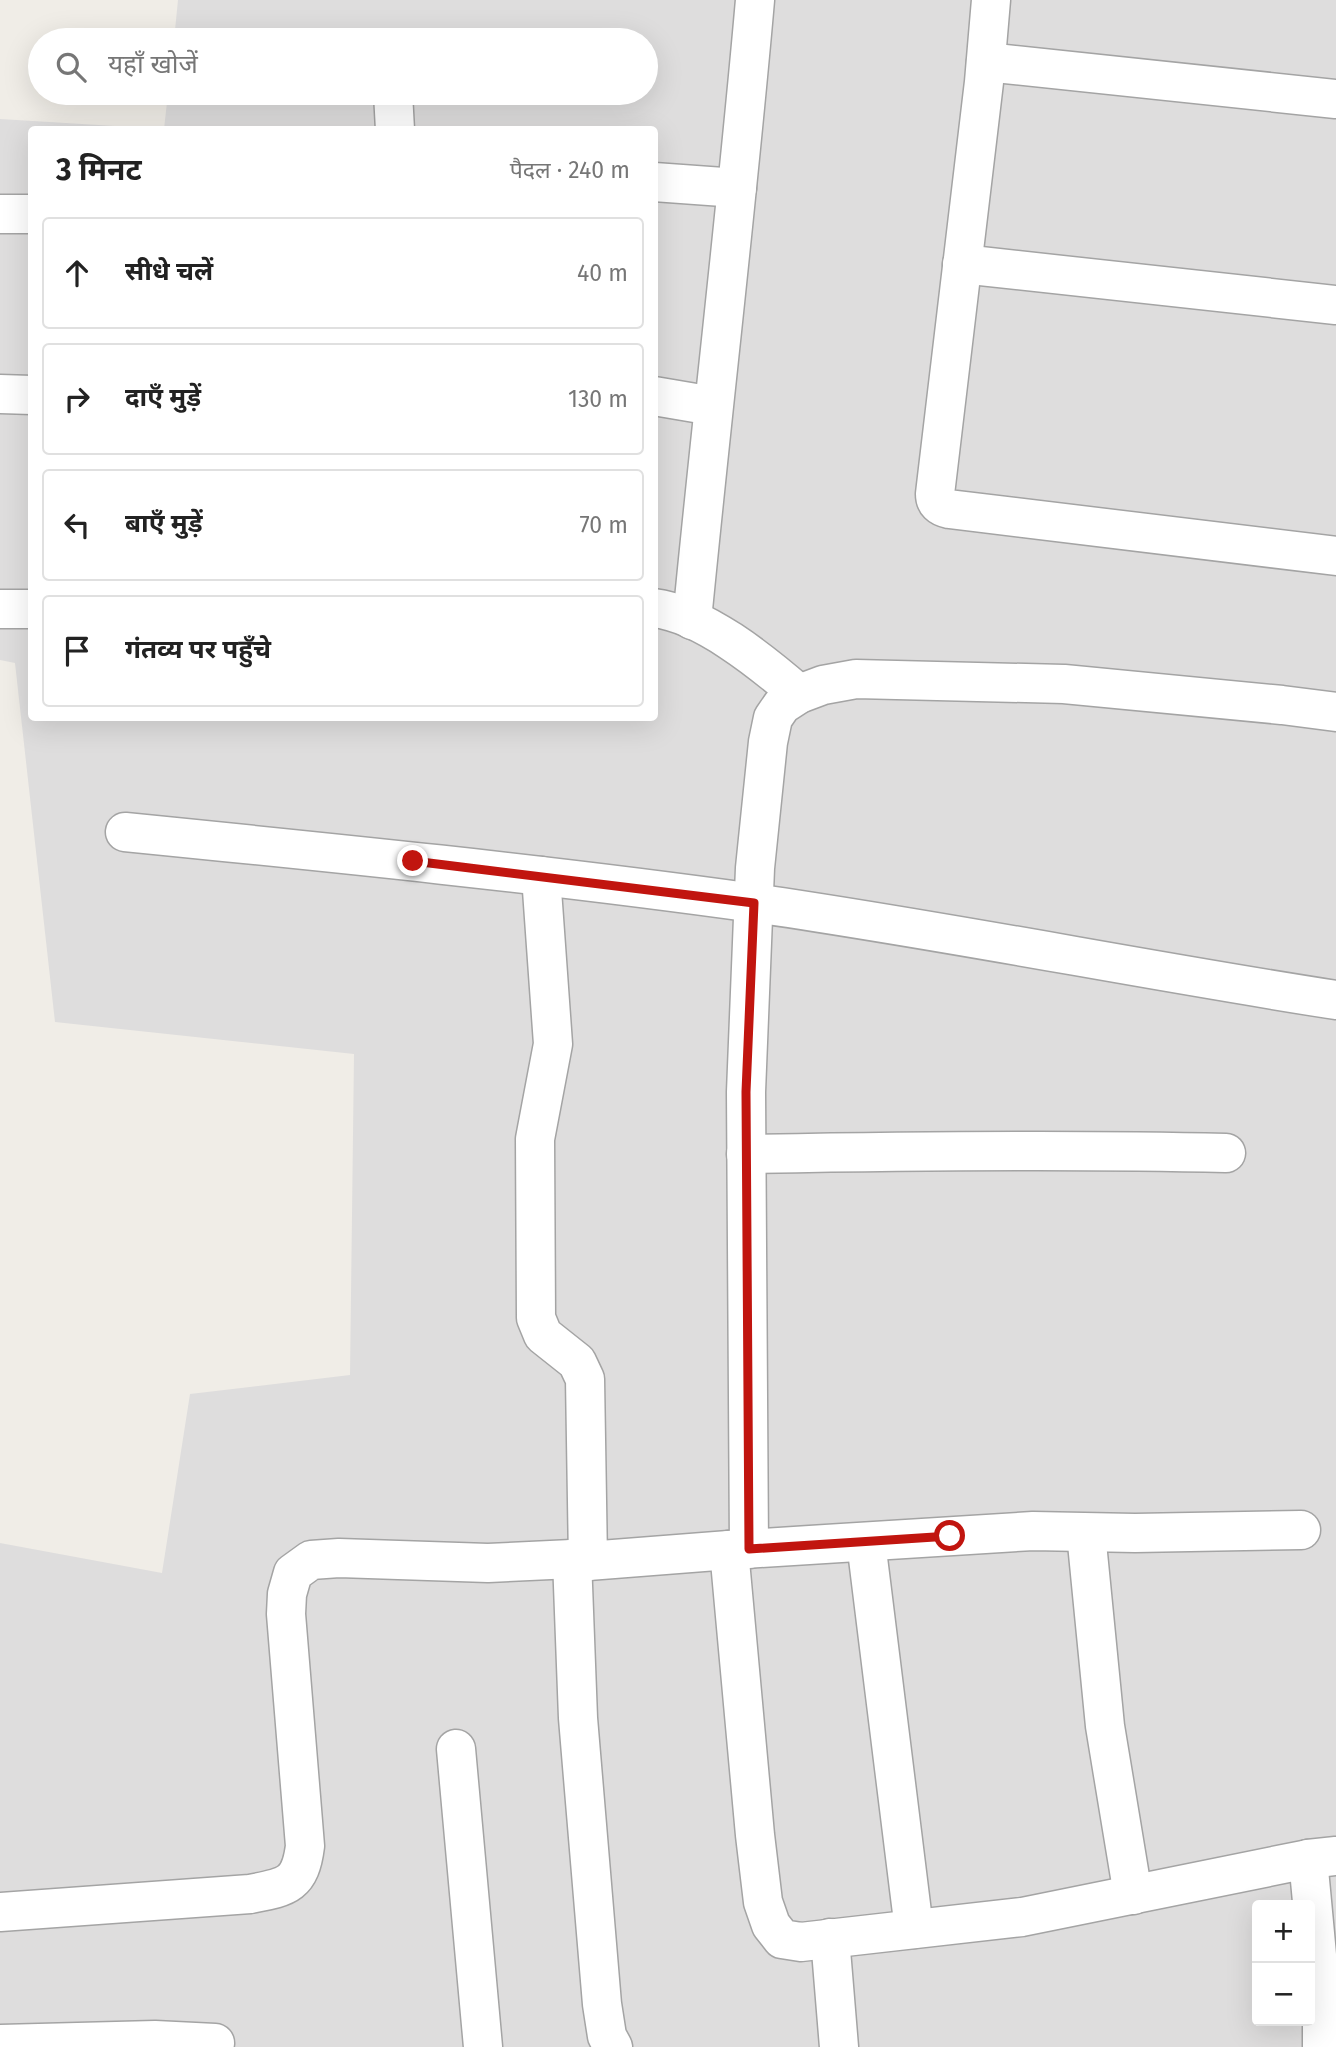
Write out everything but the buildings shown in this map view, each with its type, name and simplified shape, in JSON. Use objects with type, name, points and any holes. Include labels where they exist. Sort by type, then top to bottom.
[{"type":"street","points":[[692,620],[755,0]]},
{"type":"street","points":[[991,0],[935,494],[938,504],[949,509],[1336,556]]},
{"type":"street","points":[[986,62],[1336,99]]},
{"type":"street","points":[[394,105],[395,126]]},
{"type":"street","points":[[658,182],[737,188]]},
{"type":"street","points":[[0,214],[28,214]]},
{"type":"street","points":[[962,264],[1336,305]]},
{"type":"street","points":[[0,394],[28,395]]},
{"type":"street","points":[[658,397],[713,406]]},
{"type":"street","points":[[658,608],[692,620],[733,642],[764,663],[799,694]]},
{"type":"street","points":[[0,609],[28,609]]},
{"type":"street","points":[[1322,2047],[1322,1858],[1022,1917],[801,1942],[782,1939],[771,1925],[763,1902],[739,1549],[746,1092],[754,903],[768,742],[773,718],[782,705],[799,694],[822,685],[856,679],[1064,684],[1336,712]]},
{"type":"street","points":[[125,832],[541,876],[754,903],[966,936],[1336,1000]]},
{"type":"street","points":[[541,876],[553,1044],[535,1139],[536,1318],[543,1335],[577,1362],[585,1379],[578,1718],[602,2004],[607,2036],[613,2047]]},
{"type":"street","points":[[746,1154],[1027,1150],[1226,1153]]},
{"type":"street","points":[[0,1912],[250,1894],[276,1889],[294,1880],[302,1867],[305,1846],[286,1614],[287,1594],[293,1573],[311,1560],[339,1558],[488,1563],[580,1560],[1033,1531],[1086,1533],[1301,1530]]},
{"type":"street","points":[[1086,1533],[1105,1726],[1133,1895]]},
{"type":"street","points":[[866,1542],[914,1928]]},
{"type":"street","points":[[456,1749],[483,2047]]},
{"type":"street","points":[[830,1938],[839,2047]]},
{"type":"street","points":[[0,2045],[155,2040],[215,2043]]},
{"type":"shaded area","points":[[178,0],[1336,0],[1336,2047],[0,2047],[0,1543],[162,1573],[190,1394],[350,1375],[354,1054],[55,1022],[15,663],[0,660],[0,119],[115,126],[28,126],[28,721],[658,721],[658,126],[164,126],[167,105],[658,105],[658,28],[175,28]]},
{"type":"route","points":[[413,861],[754,903],[746,1092],[749,1549],[950,1536]]}]
